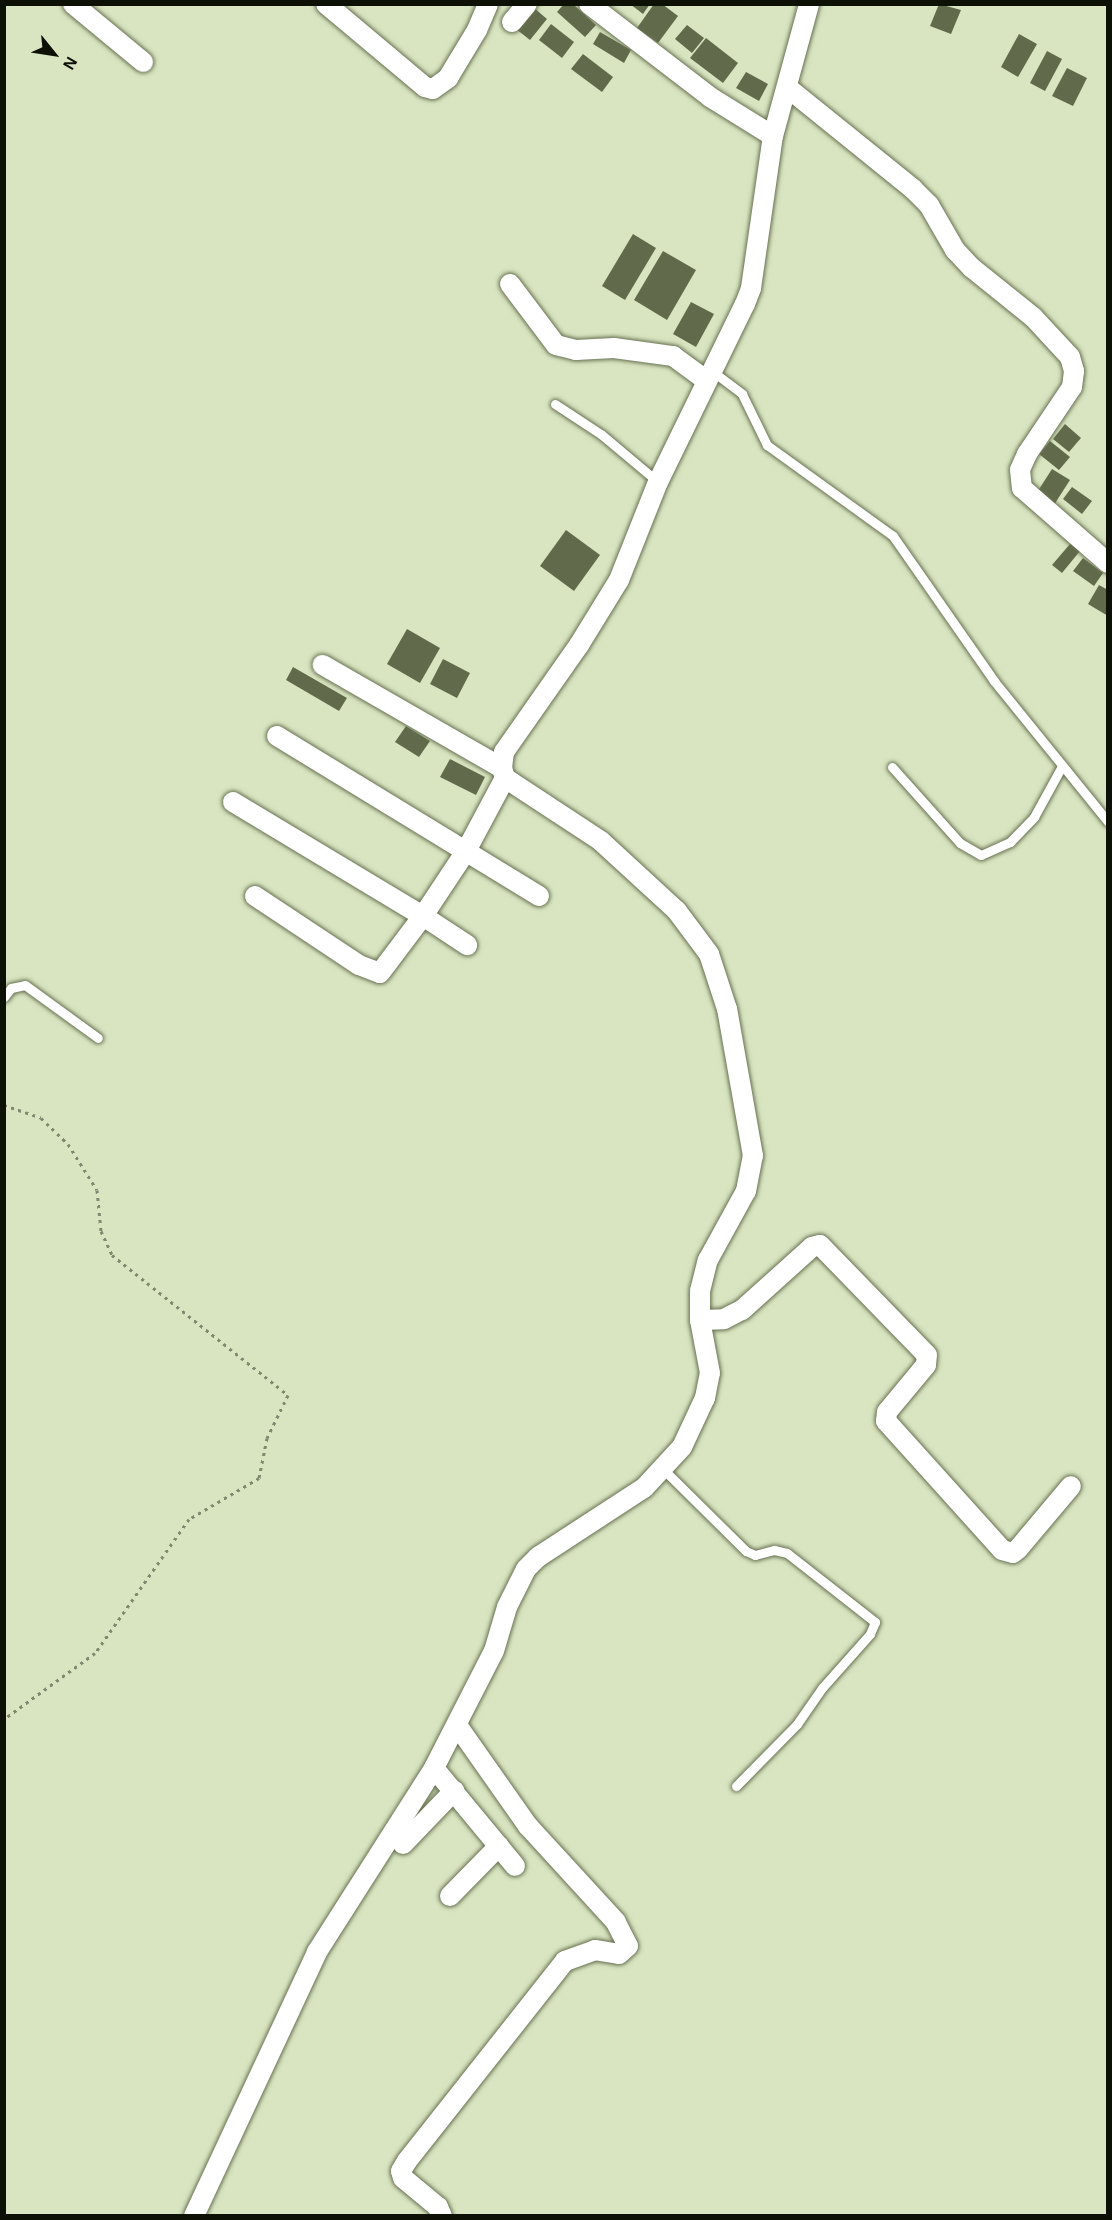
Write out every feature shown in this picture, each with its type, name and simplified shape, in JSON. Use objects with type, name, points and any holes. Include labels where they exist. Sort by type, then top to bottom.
[{"type":"street","points":[[73,4],[143,62]]},
{"type":"street","points":[[326,4],[424,87],[433,89],[448,78],[477,30],[488,4]]},
{"type":"street","points":[[513,22],[527,4]]},
{"type":"street","points":[[589,4],[710,97],[773,135]]},
{"type":"street","points":[[255,896],[359,965],[380,973],[423,916],[466,851],[504,773],[504,752],[579,645],[619,580],[658,482],[751,288],[773,135],[788,88],[809,4]]},
{"type":"street","points":[[788,88],[913,189],[946,229],[955,250],[1057,339],[1070,357],[1074,371],[1072,387],[1027,454],[1020,470],[1022,488],[1107,563]]},
{"type":"street","points":[[510,284],[556,345],[576,350],[614,348],[673,356],[710,376]]},
{"type":"street","points":[[194,2216],[317,1952],[434,1768],[494,1650],[507,1607],[526,1569],[538,1557],[644,1488],[682,1447],[705,1398],[710,1373],[700,1320],[700,1292],[708,1260],[746,1191],[753,1156],[727,1009],[709,954],[677,911],[602,841],[504,773],[323,665]]},
{"type":"street","points":[[277,736],[539,896]]},
{"type":"street","points":[[233,802],[423,916],[467,945]]},
{"type":"street","points":[[700,1320],[724,1319],[742,1310],[812,1247],[820,1245],[927,1354],[926,1365],[886,1412],[886,1421],[1002,1550],[1013,1553],[1018,1549],[1071,1486]]},
{"type":"street","points":[[442,2216],[438,2207],[403,2178],[401,2171],[407,2162],[565,1961],[595,1950],[620,1954],[628,1946],[616,1922],[528,1826],[457,1725]]},
{"type":"street","points":[[434,1768],[515,1866]]},
{"type":"street","points":[[403,1844],[454,1791]]},
{"type":"street","points":[[450,1896],[499,1846]]},
{"type":"lane","points":[[710,376],[742,394],[767,445],[893,536],[994,681],[1107,822]]},
{"type":"lane","points":[[555,404],[603,435],[658,482]]},
{"type":"lane","points":[[892,767],[960,843],[981,855],[1010,842],[1034,818],[1062,766]]},
{"type":"lane","points":[[4,997],[11,988],[25,985],[98,1038]]},
{"type":"lane","points":[[663,1469],[746,1551],[755,1555],[774,1550],[787,1553],[875,1622],[870,1634],[822,1688],[797,1724],[736,1786]]},
{"type":"path","points":[[4,1105],[41,1118],[68,1144],[97,1191],[101,1231],[112,1255],[288,1395],[267,1438],[259,1478],[189,1519],[95,1653],[4,1719]]},
{"type":"building","points":[[564,4],[573,4],[596,25],[585,37],[557,12]]},
{"type":"building","points":[[630,4],[650,4],[643,14]]},
{"type":"building","points":[[654,4],[662,4],[678,16],[658,43],[637,28]]},
{"type":"building","points":[[939,4],[961,10],[951,34],[930,26]]},
{"type":"building","points":[[534,8],[547,19],[530,40],[516,29]]},
{"type":"building","points":[[551,24],[574,42],[562,58],[539,40]]},
{"type":"building","points":[[687,25],[704,38],[692,53],[675,39]]},
{"type":"building","points":[[600,32],[631,50],[624,63],[593,44]]},
{"type":"building","points":[[1019,34],[1037,44],[1018,77],[1001,67]]},
{"type":"building","points":[[706,38],[738,63],[723,83],[690,58]]},
{"type":"building","points":[[1047,51],[1062,59],[1045,91],[1030,83]]},
{"type":"building","points":[[583,54],[613,77],[602,92],[571,69]]},
{"type":"building","points":[[1067,68],[1087,78],[1073,106],[1052,96]]},
{"type":"building","points":[[746,72],[768,84],[759,101],[736,88]]},
{"type":"building","points":[[633,234],[656,248],[625,300],[602,286]]},
{"type":"building","points":[[663,251],[696,270],[667,320],[634,300]]},
{"type":"building","points":[[691,302],[714,314],[696,347],[673,334]]},
{"type":"building","points":[[1065,424],[1081,438],[1069,452],[1053,439]]},
{"type":"building","points":[[1050,441],[1070,457],[1059,470],[1039,454]]},
{"type":"building","points":[[1052,469],[1070,480],[1052,508],[1034,497]]},
{"type":"building","points":[[1072,487],[1092,501],[1082,514],[1063,499]]},
{"type":"building","points":[[566,530],[600,555],[574,591],[540,566]]},
{"type":"building","points":[[1070,544],[1080,551],[1062,573],[1052,565]]},
{"type":"building","points":[[1083,558],[1103,573],[1094,586],[1073,571]]},
{"type":"building","points":[[1099,585],[1108,590],[1108,616],[1088,604]]},
{"type":"building","points":[[407,629],[440,648],[420,683],[387,664]]},
{"type":"building","points":[[443,659],[470,673],[457,698],[430,684]]},
{"type":"building","points":[[293,667],[347,698],[339,711],[286,680]]},
{"type":"building","points":[[406,726],[430,741],[419,757],[395,742]]},
{"type":"building","points":[[450,759],[485,777],[476,795],[440,777]]}]
